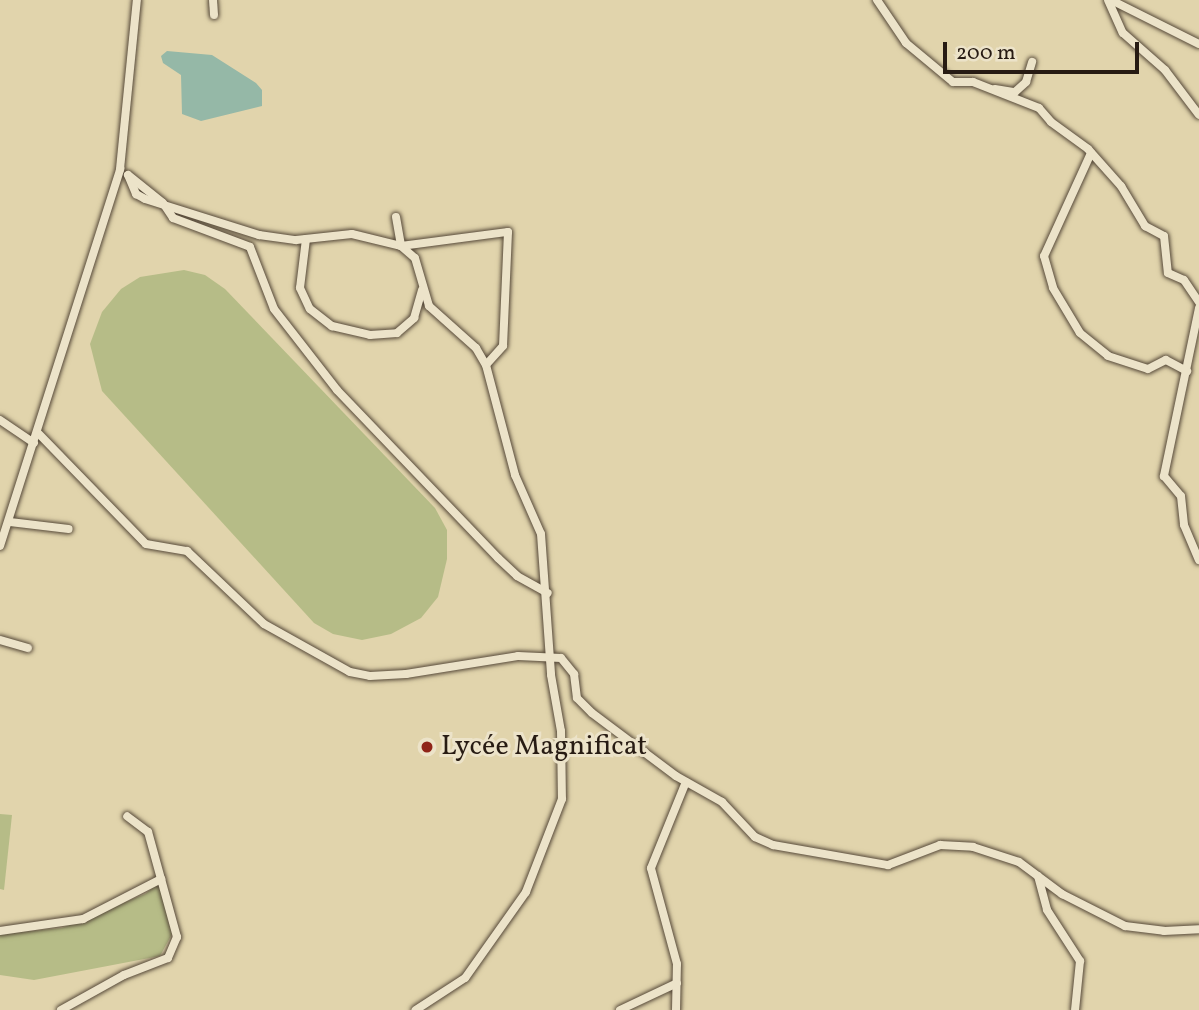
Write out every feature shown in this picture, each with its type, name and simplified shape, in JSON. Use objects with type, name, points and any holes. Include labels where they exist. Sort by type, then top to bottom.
[{"type":"street","points":[[0,546],[37,438],[59,352],[120,169],[137,0]]},
{"type":"street","points":[[213,0],[214,15]]},
{"type":"street","points":[[877,0],[906,43],[953,82],[1015,92],[1026,82],[1032,62]]},
{"type":"street","points":[[1110,0],[1199,44]]},
{"type":"street","points":[[1110,0],[1123,33],[1165,70],[1199,115]]},
{"type":"street","points":[[992,89],[1040,107],[1091,153],[1121,186],[1145,226],[1164,236],[1168,273],[1184,280],[1199,302]]},
{"type":"street","points":[[1091,153],[1044,256],[1053,288],[1080,333],[1108,356],[1147,369],[1166,360],[1186,371]]},
{"type":"street","points":[[120,169],[165,205],[173,218],[250,247],[274,309],[337,390],[498,558],[517,576],[548,593]]},
{"type":"street","points":[[165,205],[259,235],[306,239],[352,234],[401,246],[508,232],[503,346],[486,365]]},
{"type":"street","points":[[396,216],[401,246],[415,258],[422,290],[429,306],[476,348],[486,365],[515,475],[541,534],[548,593],[551,656],[561,731],[562,799],[526,892],[465,978],[416,1010]]},
{"type":"street","points":[[306,239],[300,288],[310,309],[332,326],[370,335],[397,333],[414,318],[422,290]]},
{"type":"street","points":[[1199,308],[1164,476],[1181,496],[1184,525],[1199,560]]},
{"type":"street","points":[[0,420],[37,438],[146,544],[187,551],[264,624],[350,672],[370,676],[406,674],[491,659],[551,656],[561,658],[568,666],[577,698],[592,713],[686,782],[722,802],[755,837],[773,845],[888,865],[940,845],[973,847],[1019,862],[1038,876],[1125,926],[1164,931],[1199,929]]},
{"type":"street","points":[[10,522],[69,529]]},
{"type":"street","points":[[0,640],[28,648]]},
{"type":"street","points":[[676,1010],[677,964],[651,868],[686,782]]},
{"type":"street","points":[[61,1010],[124,975],[168,958],[177,937],[148,832],[127,816]]},
{"type":"street","points":[[1038,876],[1047,910],[1080,961],[1075,1010]]},
{"type":"street","points":[[0,931],[83,919],[161,878]]},
{"type":"street","points":[[620,1010],[677,983]]},
{"type":"green space","points":[[184,270],[205,275],[225,289],[435,508],[447,530],[447,559],[438,597],[421,618],[391,634],[362,640],[333,634],[314,623],[102,391],[90,344],[102,312],[121,289],[140,277]]},
{"type":"green space","points":[[0,814],[12,815],[4,890],[0,889]]},
{"type":"green space","points":[[159,883],[172,934],[160,956],[34,980],[0,975],[0,934],[62,928],[145,894]]},
{"type":"shaded area","points":[[167,51],[212,55],[256,83],[262,90],[262,106],[201,121],[182,114],[181,75],[163,63],[161,56]]},
{"type":"place","name":"Lycée Magnificat","points":[[427,747]]}]
